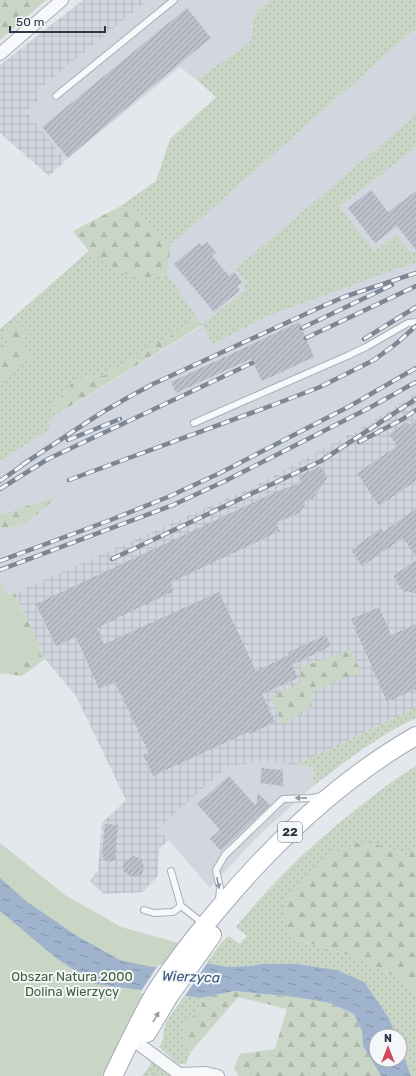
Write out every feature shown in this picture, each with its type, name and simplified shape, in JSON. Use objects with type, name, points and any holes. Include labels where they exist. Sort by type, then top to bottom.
[{"type":"main road","name":"22","points":[[192,951],[205,925],[219,907],[273,848],[314,811],[359,774],[416,736]]},
{"type":"main road","name":"22","points":[[113,1076],[128,1044],[192,951],[245,893],[306,832],[362,786],[416,750]]},
{"type":"main road","name":"22","points":[[125,1076],[161,996]]},
{"type":"street","points":[[0,54],[62,0]]},
{"type":"street","points":[[140,1045],[181,1075],[206,1073],[218,1076]]},
{"type":"lane","points":[[56,96],[174,0]]},
{"type":"lane","points":[[194,423],[347,356],[408,323],[416,322]]},
{"type":"lane","points":[[219,907],[220,888],[216,870],[225,855],[283,799],[312,798],[339,790]]},
{"type":"lane","points":[[171,871],[181,906],[205,925]]},
{"type":"lane","points":[[144,910],[154,913],[173,912],[181,906]]},
{"type":"shaded area","points":[[83,0],[148,0],[38,90],[36,95],[39,100],[26,111],[66,160],[49,176],[0,133],[0,65]]},
{"type":"shaded area","points":[[148,0],[271,0],[255,13],[250,42],[197,80],[180,67],[66,160],[26,111],[39,100],[36,95],[38,90]]},
{"type":"shaded area","points":[[416,28],[416,393],[368,424],[252,487],[15,593],[0,595],[0,530],[28,522],[58,495],[0,515],[0,461],[50,428],[47,421],[202,326],[167,274],[171,245]]},
{"type":"shaded area","points":[[416,393],[416,708],[296,765],[264,761],[227,767],[158,829],[169,840],[159,849],[158,876],[143,892],[104,894],[90,881],[98,870],[102,823],[126,800],[76,696],[45,659],[15,593],[252,487],[368,424]]},
{"type":"shaded area","points":[[264,761],[314,767],[313,786],[254,840],[210,888],[158,829],[227,767]]},
{"type":"green space","points":[[0,0],[46,0],[0,40]]},
{"type":"green space","points":[[271,0],[416,0],[416,28],[171,245],[154,230],[136,208],[119,207],[156,181],[170,139],[216,97],[197,80],[250,42],[255,13]]},
{"type":"green space","points":[[416,115],[416,147],[339,207],[374,252],[396,235],[412,254],[416,251],[416,262],[267,316],[213,344],[202,325],[246,290],[243,286],[248,282],[236,269]]},
{"type":"green space","points":[[119,207],[136,208],[154,230],[171,245],[167,274],[144,279],[118,271],[89,251],[73,231]]},
{"type":"green space","points":[[89,251],[118,271],[144,279],[167,274],[198,319],[106,375],[74,380],[53,407],[56,415],[47,421],[51,428],[0,461],[0,381],[32,356],[12,343],[0,352],[0,329]]},
{"type":"green space","points":[[198,319],[202,325],[56,415],[53,407],[74,380],[106,375]]},
{"type":"green space","points":[[18,322],[30,334],[21,343],[32,356],[0,381],[0,352],[12,343],[4,333]]},
{"type":"green space","points":[[59,495],[28,522],[0,530],[0,515]]},
{"type":"green space","points":[[0,582],[40,656],[0,674]]},
{"type":"green space","points":[[15,593],[45,659],[22,676],[0,673],[0,595]]},
{"type":"green space","points":[[351,649],[361,672],[313,691],[311,708],[283,724],[270,697],[302,682],[300,668]]},
{"type":"green space","points":[[416,708],[416,718],[375,741],[313,786],[314,767],[296,765]]},
{"type":"green space","points":[[416,766],[416,847],[405,855],[381,846],[290,939],[323,947],[357,958],[389,974],[416,994],[416,1076],[411,1076],[408,1068],[408,1028],[393,1028],[389,1018],[337,970],[297,964],[260,964],[229,967],[206,963],[222,942],[229,936],[240,944],[247,936],[236,927],[264,894],[294,863],[342,820]]},
{"type":"green space","points":[[359,842],[381,846],[405,855],[416,847],[416,994],[389,974],[357,958],[323,947],[290,939],[283,906],[296,886],[335,852]]},
{"type":"green space","name":"Obszar Natura 2000 Dolina Wierzycy","points":[[0,843],[65,895],[121,927],[182,944],[108,1076],[0,1076]]},
{"type":"green space","points":[[234,991],[295,997],[330,1003],[354,1014],[362,1031],[363,1046],[368,1054],[368,1068],[376,1068],[381,1076],[239,1076],[234,1068],[240,1054],[275,1049],[287,1009],[238,997],[190,1053],[180,1033],[202,1005],[201,998]]},
{"type":"green space","points":[[184,996],[201,998],[202,1005],[180,1033],[190,1053],[186,1064],[178,1064],[159,1047],[163,1040],[165,1025]]},
{"type":"green space","points":[[152,1061],[171,1073],[170,1076],[142,1076]]},
{"type":"water","name":"Wierzyca","points":[[0,878],[26,901],[77,936],[120,960],[152,967],[206,963],[229,967],[260,964],[297,964],[337,970],[364,982],[389,1018],[393,1028],[368,1028],[368,1054],[363,1046],[362,1031],[354,1014],[330,1003],[295,997],[234,991],[201,998],[95,984],[56,958],[0,911]]},
{"type":"water","points":[[376,1068],[408,1068],[411,1076],[381,1076]]},
{"type":"pier","points":[[208,962],[184,997],[140,993],[158,965]]},
{"type":"building","points":[[187,8],[211,38],[68,158],[42,127]]},
{"type":"building","points":[[371,190],[388,212],[416,191],[416,250],[397,226],[375,243],[348,208]]},
{"type":"building","points":[[207,242],[216,252],[212,256],[229,276],[234,272],[242,282],[237,286],[240,290],[214,312],[174,264],[199,243],[202,246]]},
{"type":"building","points":[[299,322],[314,357],[262,381],[251,359],[176,393],[171,382]]},
{"type":"building","points":[[416,421],[416,481],[379,506],[357,473],[397,446],[389,434],[407,422],[410,425]]},
{"type":"building","points":[[321,466],[327,478],[313,498],[304,502],[305,505],[299,513],[276,523],[280,531],[170,583],[174,591],[97,628],[104,644],[219,592],[256,671],[289,655],[288,652],[326,635],[331,646],[292,665],[298,678],[262,694],[275,722],[249,734],[248,732],[153,776],[143,755],[149,753],[115,682],[99,689],[76,637],[56,646],[36,604],[280,490],[302,483],[298,476]]},
{"type":"building","points":[[416,509],[416,556],[403,538],[362,566],[351,550],[381,528],[383,532]]},
{"type":"building","points":[[416,560],[416,593],[403,591],[393,576]]},
{"type":"building","points":[[379,607],[391,635],[416,624],[416,689],[387,702],[351,619]]},
{"type":"building","points":[[262,768],[283,770],[283,786],[260,783]]},
{"type":"building","points":[[229,776],[256,806],[258,793],[270,805],[221,851],[210,839],[220,830],[197,804]]},
{"type":"building","points":[[105,824],[118,825],[115,860],[108,862],[104,860],[102,854]]},
{"type":"building","points":[[134,856],[141,859],[144,867],[142,874],[134,877],[124,871],[122,862]]},
{"type":"railway","points":[[22,465],[101,413],[153,384],[344,297],[416,273]]},
{"type":"railway","points":[[302,328],[392,285]]},
{"type":"railway","points":[[306,338],[416,286]]},
{"type":"railway","points":[[364,339],[416,307]]},
{"type":"railway","points":[[69,480],[320,387],[374,360],[397,343],[416,326]]},
{"type":"railway","points":[[0,489],[48,459],[252,363]]},
{"type":"railway","points":[[0,561],[108,521],[168,497],[220,473],[350,406],[416,368]]},
{"type":"railway","points":[[0,570],[173,505],[225,481],[371,407],[416,382]]},
{"type":"railway","points":[[112,559],[321,461],[416,399]]},
{"type":"railway","points":[[359,442],[403,419],[416,410]]},
{"type":"railway","points":[[68,440],[120,419]]},
{"type":"railway","points":[[0,481],[27,462]]}]
